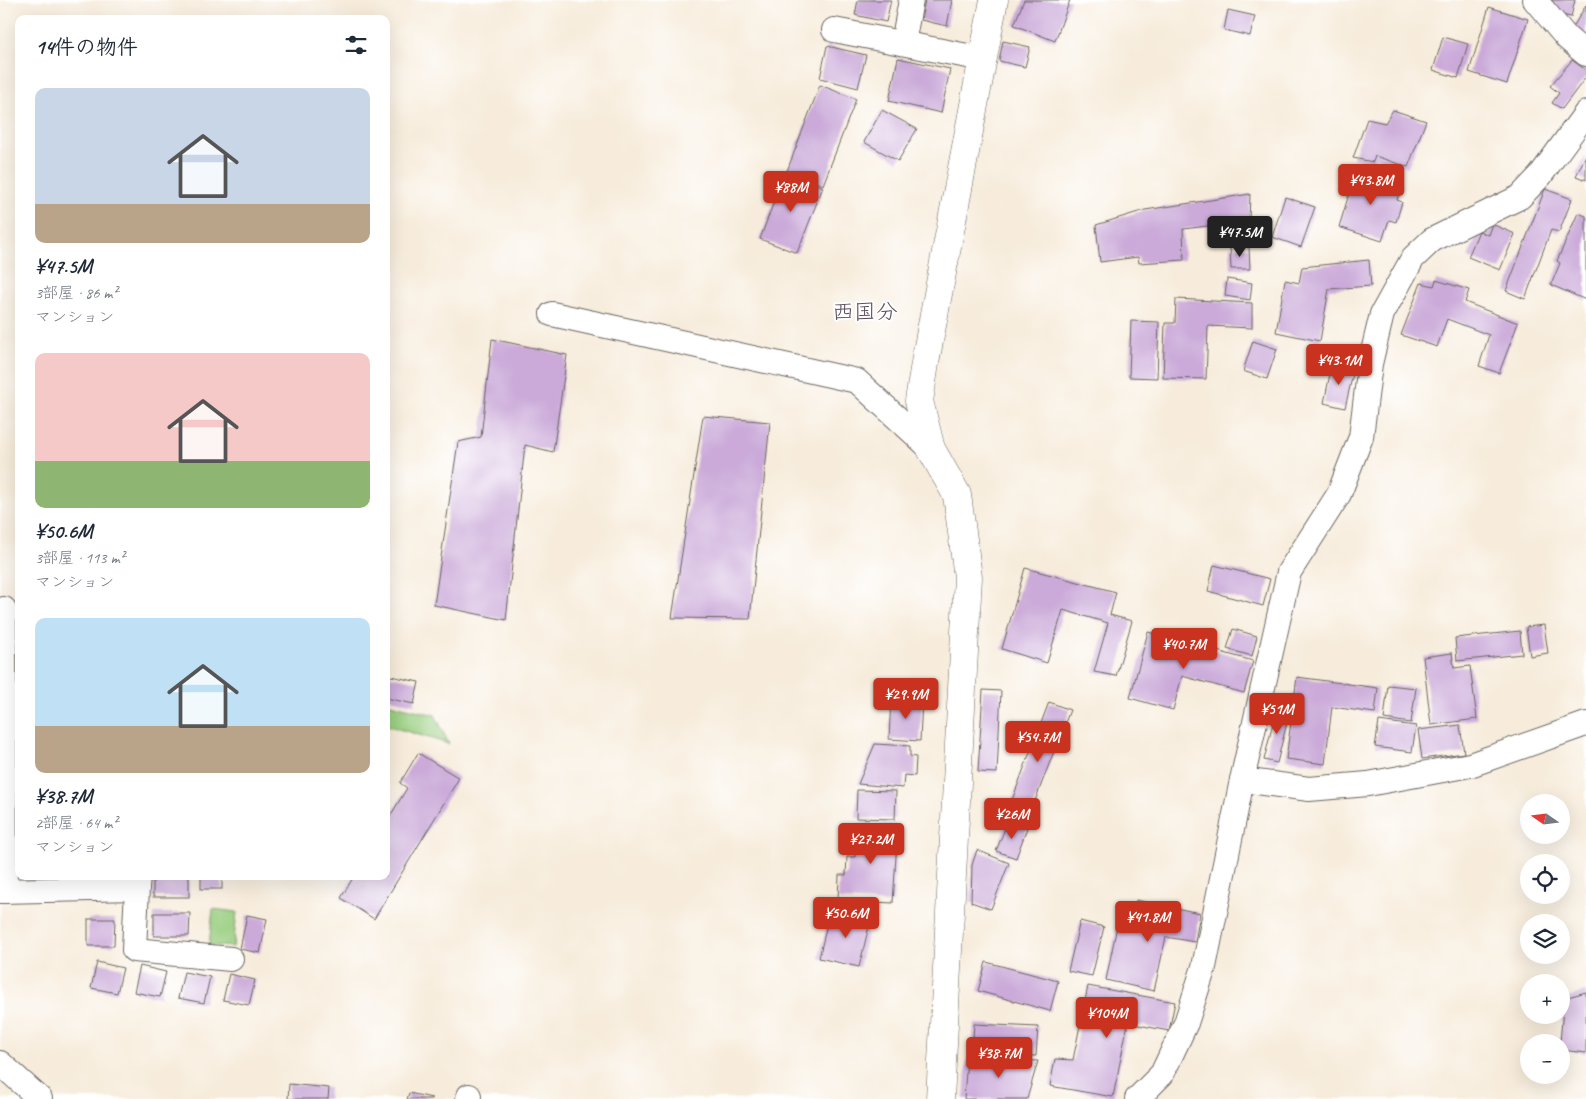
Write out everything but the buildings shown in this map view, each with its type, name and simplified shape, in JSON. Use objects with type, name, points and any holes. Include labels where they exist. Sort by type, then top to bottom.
[{"type":"street","points":[[903,43],[911,0]]},
{"type":"street","points":[[940,1099],[968,577],[958,496],[931,449],[919,401],[994,0]]},
{"type":"street","points":[[1535,0],[1567,38],[1586,54]]},
{"type":"street","points":[[834,30],[983,59]]},
{"type":"street","points":[[1137,1099],[1162,1074],[1186,1023],[1204,967],[1242,780],[1289,572],[1339,494],[1361,437],[1370,364],[1382,314],[1413,258],[1432,240],[1520,197],[1540,176],[1586,113]]},
{"type":"street","points":[[552,314],[857,381],[931,449]]},
{"type":"street","points":[[4,609],[2,891],[137,882],[134,950],[231,959]]},
{"type":"street","points":[[1242,780],[1309,790],[1368,784],[1470,764],[1586,724]]},
{"type":"street","points":[[0,1063],[40,1099]]},
{"type":"green space","points":[[390,704],[435,715],[449,744],[390,726]]},
{"type":"green space","points":[[213,909],[237,912],[233,947],[209,945]]},
{"type":"district","name":"西国分","points":[[865,312]]}]
